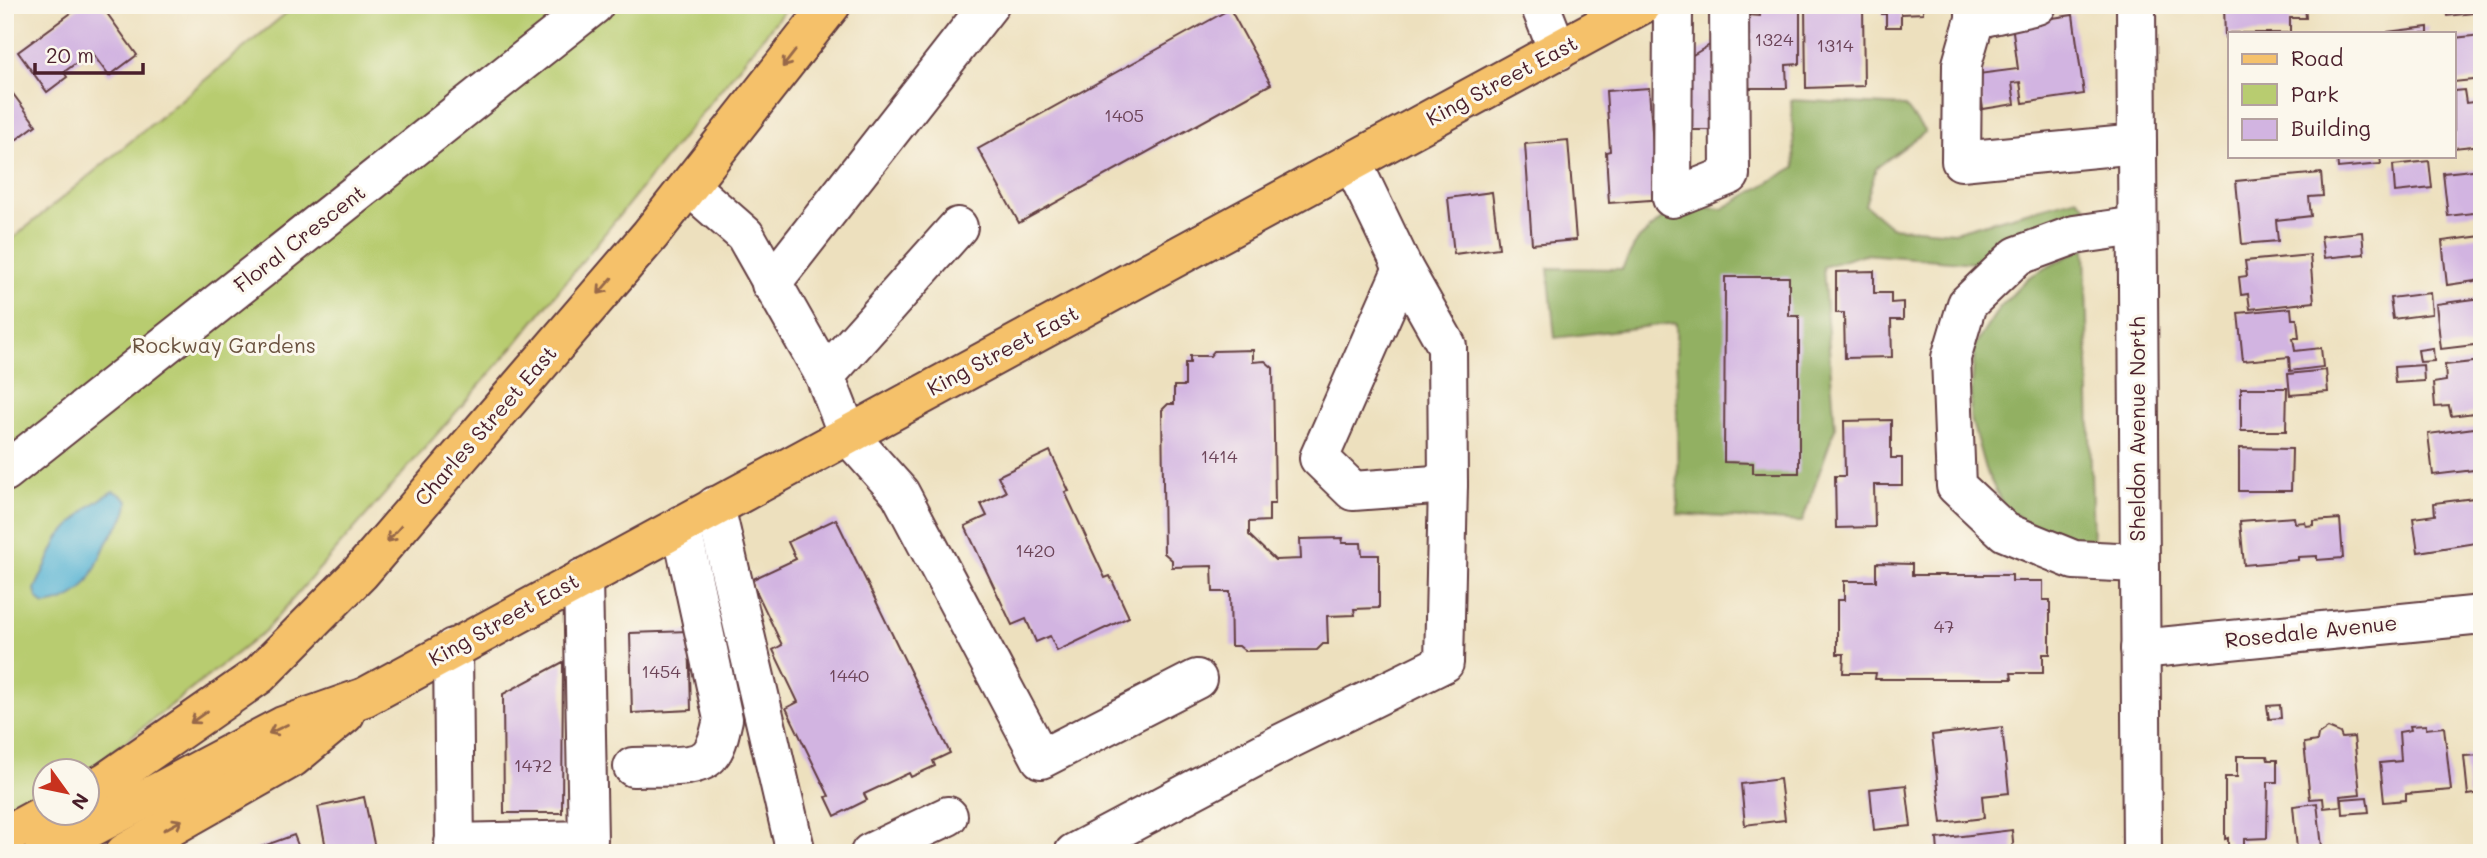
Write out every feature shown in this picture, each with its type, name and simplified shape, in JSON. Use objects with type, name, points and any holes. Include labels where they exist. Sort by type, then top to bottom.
[{"type":"main road","name":"Charles Street East","points":[[102,784],[259,675],[360,573],[689,186],[831,5]]},
{"type":"main road","name":"King Street East","points":[[43,853],[283,726],[365,697],[1641,5]]},
{"type":"main road","name":"King Street East","points":[[125,853],[292,758],[365,697]]},
{"type":"main road","points":[[5,836],[32,822]]},
{"type":"street","name":"Floral Crescent","points":[[5,472],[594,5]]},
{"type":"street","points":[[771,284],[989,5]]},
{"type":"street","points":[[1540,5],[1558,51]]},
{"type":"street","points":[[1673,5],[1672,198],[1730,175],[1730,5]]},
{"type":"street","points":[[2038,5],[1975,12],[1962,64],[1961,161],[2137,144]]},
{"type":"street","name":"Sheldon Avenue North","points":[[2136,5],[2142,853]]},
{"type":"street","points":[[1074,853],[1280,744],[1444,663],[1448,484],[1447,346],[1403,268],[1352,162]]},
{"type":"street","points":[[689,186],[745,235],[825,376],[848,435],[900,493],[1041,759],[1197,679]]},
{"type":"street","points":[[2137,226],[2074,235],[2017,256],[1967,304],[1951,358],[1956,486],[2005,532],[2074,560],[2139,563]]},
{"type":"street","points":[[825,376],[958,227]]},
{"type":"street","points":[[1403,268],[1319,458],[1353,491],[1448,484]]},
{"type":"street","points":[[715,506],[796,853]]},
{"type":"street","points":[[633,767],[696,764],[709,755],[719,737],[723,719],[681,525]]},
{"type":"street","points":[[453,648],[454,848],[588,840],[583,578]]},
{"type":"street","name":"Rosedale Avenue","points":[[2140,649],[2482,615]]},
{"type":"street","points":[[870,853],[948,816]]},
{"type":"green space","name":"Rockway Gardens","points":[[296,5],[789,5],[514,346],[265,631],[102,760],[102,756],[32,756],[32,801],[5,815],[5,245]]},
{"type":"green space","points":[[1791,100],[1905,106],[1925,132],[1876,168],[1865,205],[1891,227],[1954,232],[2077,198],[2096,216],[1987,264],[1864,254],[1823,267],[1835,428],[1802,522],[1678,514],[1676,323],[1555,338],[1548,268],[1622,269],[1637,241],[1677,205],[1722,209],[1795,167]]},
{"type":"green space","points":[[2085,247],[2093,544],[2040,530],[2005,509],[1985,469],[1970,415],[1975,345],[2000,307],[2029,277]]},
{"type":"water","points":[[113,491],[128,501],[127,507],[91,576],[78,592],[69,598],[44,605],[37,598],[35,589],[59,537],[89,507]]},
{"type":"building","points":[[82,5],[101,5],[137,55],[109,76],[91,52],[64,72],[67,77],[47,92],[18,52]]},
{"type":"building","points":[[1769,5],[1800,5],[1800,64],[1786,65],[1787,88],[1748,88],[1747,15],[1760,16],[1760,11]]},
{"type":"building","points":[[1805,5],[1863,5],[1864,86],[1806,88]]},
{"type":"building","points":[[1882,5],[1923,5],[1923,13],[1901,14],[1901,27],[1886,27],[1886,14],[1882,14]]},
{"type":"building","points":[[2224,5],[2305,5],[2306,18],[2290,18],[2290,32],[2228,32],[2228,38],[2225,38]]},
{"type":"building","points":[[2445,5],[2482,5],[2482,12],[2447,16]]},
{"type":"building","points":[[1230,9],[1271,84],[1019,223],[978,149]]},
{"type":"building","points":[[2073,15],[2084,94],[2023,103],[2020,82],[2012,83],[2015,104],[1983,109],[1978,74],[2018,69],[2012,24]]},
{"type":"building","points":[[2428,27],[2428,32],[2388,32]]},
{"type":"building","points":[[2482,35],[2482,79],[2456,82],[2456,38]]},
{"type":"building","points":[[1720,39],[1720,130],[1679,130],[1681,62]]},
{"type":"building","points":[[5,83],[36,125],[5,148]]},
{"type":"building","points":[[1649,88],[1653,147],[1660,147],[1664,199],[1609,203],[1606,152],[1610,151],[1606,91]]},
{"type":"building","points":[[2464,90],[2466,103],[2482,101],[2482,145],[2456,148],[2456,91]]},
{"type":"building","points":[[1568,140],[1576,240],[1532,244],[1525,144]]},
{"type":"building","points":[[2337,158],[2380,158],[2381,164],[2338,168]]},
{"type":"building","points":[[2429,161],[2432,188],[2395,192],[2393,165]]},
{"type":"building","points":[[2482,169],[2482,212],[2448,216],[2443,173]]},
{"type":"building","points":[[2321,173],[2323,196],[2309,197],[2311,216],[2276,220],[2278,241],[2242,244],[2236,181]]},
{"type":"building","points":[[1492,192],[1499,248],[1454,254],[1448,198]]},
{"type":"building","points":[[2362,232],[2364,254],[2324,258],[2321,236]]},
{"type":"building","points":[[2482,236],[2482,280],[2447,285],[2442,241]]},
{"type":"building","points":[[2310,255],[2314,302],[2250,309],[2248,294],[2241,295],[2239,277],[2247,276],[2245,261]]},
{"type":"building","points":[[1874,271],[1874,293],[1891,293],[1891,303],[1903,302],[1903,320],[1891,320],[1892,357],[1845,358],[1844,313],[1836,313],[1836,272]]},
{"type":"building","points":[[1725,277],[1789,277],[1789,316],[1799,316],[1799,473],[1753,473],[1753,463],[1724,462]]},
{"type":"building","points":[[2430,293],[2432,314],[2393,319],[2390,298]]},
{"type":"building","points":[[2482,298],[2482,344],[2441,349],[2436,304]]},
{"type":"building","points":[[2291,308],[2292,319],[2297,319],[2299,338],[2293,338],[2295,351],[2321,348],[2323,367],[2290,371],[2289,357],[2243,361],[2238,313]]},
{"type":"building","points":[[2433,348],[2434,361],[2420,362],[2418,350]]},
{"type":"building","points":[[1253,350],[1253,362],[1265,361],[1273,368],[1275,504],[1269,504],[1269,521],[1249,522],[1249,535],[1275,560],[1301,559],[1300,539],[1343,538],[1342,543],[1361,543],[1362,555],[1379,555],[1379,608],[1354,609],[1355,615],[1327,616],[1328,644],[1323,644],[1317,650],[1245,651],[1239,646],[1231,646],[1230,592],[1213,592],[1212,566],[1172,567],[1172,560],[1164,553],[1162,410],[1168,404],[1174,404],[1174,386],[1185,386],[1185,363],[1190,363],[1190,356],[1210,356],[1214,351]]},
{"type":"building","points":[[2482,361],[2482,412],[2451,416],[2449,406],[2435,407],[2433,383],[2446,381],[2445,365]]},
{"type":"building","points":[[2423,365],[2424,381],[2395,383],[2394,367]]},
{"type":"building","points":[[2326,370],[2328,392],[2290,395],[2288,374]]},
{"type":"building","points":[[2241,388],[2287,388],[2286,431],[2241,431]]},
{"type":"building","points":[[1891,420],[1891,458],[1902,458],[1902,485],[1874,485],[1875,527],[1836,528],[1835,476],[1845,476],[1844,421]]},
{"type":"building","points":[[2482,427],[2482,469],[2433,475],[2428,434]]},
{"type":"building","points":[[2239,448],[2292,449],[2291,491],[2239,491]]},
{"type":"building","points":[[1050,451],[1069,491],[1065,492],[1105,578],[1110,576],[1129,617],[1057,651],[1050,636],[1036,642],[1026,619],[1012,625],[965,526],[987,516],[981,504],[1006,492],[998,476]]},
{"type":"building","points":[[2482,497],[2482,542],[2418,552],[2413,518],[2435,515],[2434,503]]},
{"type":"building","points":[[2294,517],[2295,523],[2305,522],[2306,526],[2314,525],[2314,521],[2340,519],[2343,558],[2317,560],[2317,556],[2298,557],[2298,560],[2244,565],[2240,521]]},
{"type":"building","points":[[836,519],[950,753],[933,761],[935,766],[911,777],[909,773],[864,794],[867,800],[835,816],[826,797],[829,796],[786,708],[798,702],[773,650],[782,645],[751,580],[796,559],[788,542]]},
{"type":"building","points":[[1876,563],[1912,564],[1912,575],[2012,575],[2012,581],[2043,581],[2043,600],[2050,600],[2050,654],[2043,654],[2043,673],[2011,673],[2012,679],[1875,679],[1876,673],[1843,673],[1844,654],[1837,654],[1837,600],[1844,600],[1844,581],[1876,581]]},
{"type":"building","points":[[689,631],[691,710],[632,713],[630,633]]},
{"type":"building","points":[[563,662],[562,813],[504,813],[503,694]]},
{"type":"building","points":[[2280,705],[2281,718],[2269,719],[2267,706]]},
{"type":"building","points":[[2426,725],[2426,729],[2444,727],[2451,790],[2406,794],[2406,800],[2384,802],[2380,763],[2401,761],[2399,732],[2411,730],[2410,726]]},
{"type":"building","points":[[2002,727],[2009,793],[1982,796],[1984,818],[1942,823],[1932,735]]},
{"type":"building","points":[[2328,728],[2340,733],[2342,738],[2354,737],[2360,794],[2340,796],[2341,806],[2324,808],[2323,798],[2310,799],[2304,743],[2317,741],[2318,735]]},
{"type":"building","points":[[2482,755],[2482,793],[2468,795],[2464,756]]},
{"type":"building","points":[[2237,756],[2267,756],[2268,760],[2277,760],[2277,782],[2268,782],[2267,838],[2244,839],[2244,853],[2228,853],[2228,838],[2225,839],[2225,777],[2237,777]]},
{"type":"building","points":[[1780,779],[1785,820],[1745,825],[1741,784]]},
{"type":"building","points":[[1906,785],[1911,826],[1874,830],[1870,789]]},
{"type":"building","points":[[364,797],[376,853],[327,853],[318,807]]},
{"type":"building","points":[[2367,797],[2369,812],[2343,814],[2342,799]]},
{"type":"building","points":[[2317,803],[2322,847],[2297,849],[2293,806]]},
{"type":"building","points":[[2012,830],[2014,853],[1938,853],[1937,839]]},
{"type":"building","points":[[294,835],[301,853],[257,853],[255,849]]}]
